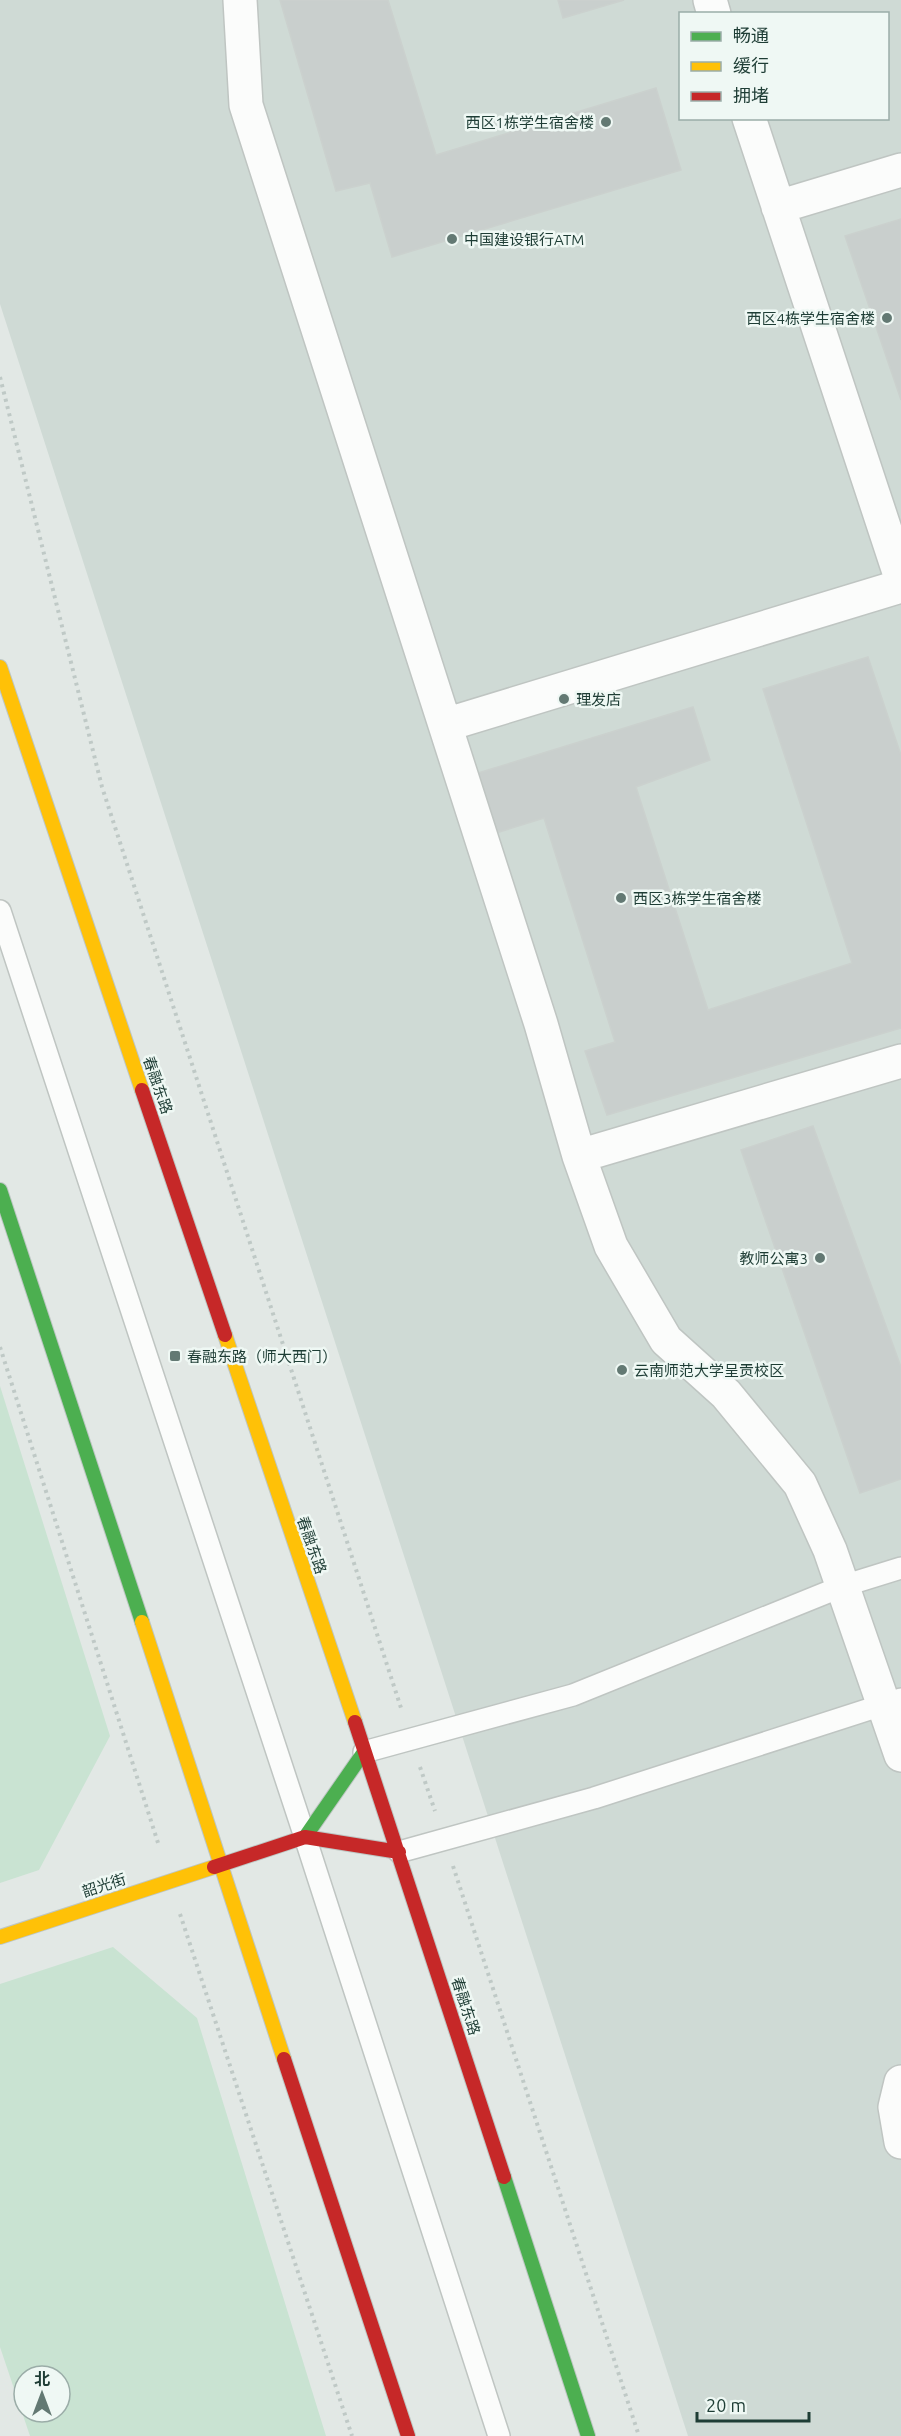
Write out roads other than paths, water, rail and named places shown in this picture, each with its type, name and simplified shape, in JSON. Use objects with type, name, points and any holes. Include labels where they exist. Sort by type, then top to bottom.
[{"type":"main road","name":"春融东路","points":[[0,667],[399,1852],[588,2436]]},
{"type":"main road","points":[[0,1190],[219,1865],[408,2436]]},
{"type":"main road","points":[[364,1752],[306,1837],[399,1852]]},
{"type":"main road","name":"韶光街","points":[[0,1937],[306,1837]]},
{"type":"street","points":[[240,0],[238,11],[246,105],[541,1024],[579,1156],[611,1246],[666,1340],[726,1394],[800,1484],[830,1550],[892,1702],[901,1755]]},
{"type":"street","points":[[750,120],[901,578]]},
{"type":"street","points":[[778,207],[901,170]]},
{"type":"street","points":[[445,725],[901,586]]},
{"type":"street","points":[[579,1156],[901,1061]]},
{"type":"street","points":[[901,2082],[896,2107],[901,2142]]},
{"type":"lane","points":[[0,911],[306,1837],[499,2436]]},
{"type":"lane","points":[[364,1752],[573,1695],[843,1586],[901,1568]]},
{"type":"lane","points":[[399,1852],[605,1794],[892,1702]]},
{"type":"place","name":"西区1栋学生宿舍楼","points":[[606,122]]},
{"type":"place","name":"中国建设银行ATM","points":[[452,239]]},
{"type":"place","name":"西区4栋学生宿舍楼","points":[[887,318]]},
{"type":"place","name":"理发店","points":[[564,699]]},
{"type":"place","name":"西区3栋学生宿舍楼","points":[[621,898]]},
{"type":"place","name":"教师公寓3","points":[[820,1258]]},
{"type":"place","name":"春融东路（师大西门）","points":[[175,1356]]},
{"type":"place","name":"云南师范大学呈贡校区","points":[[622,1370]]}]
